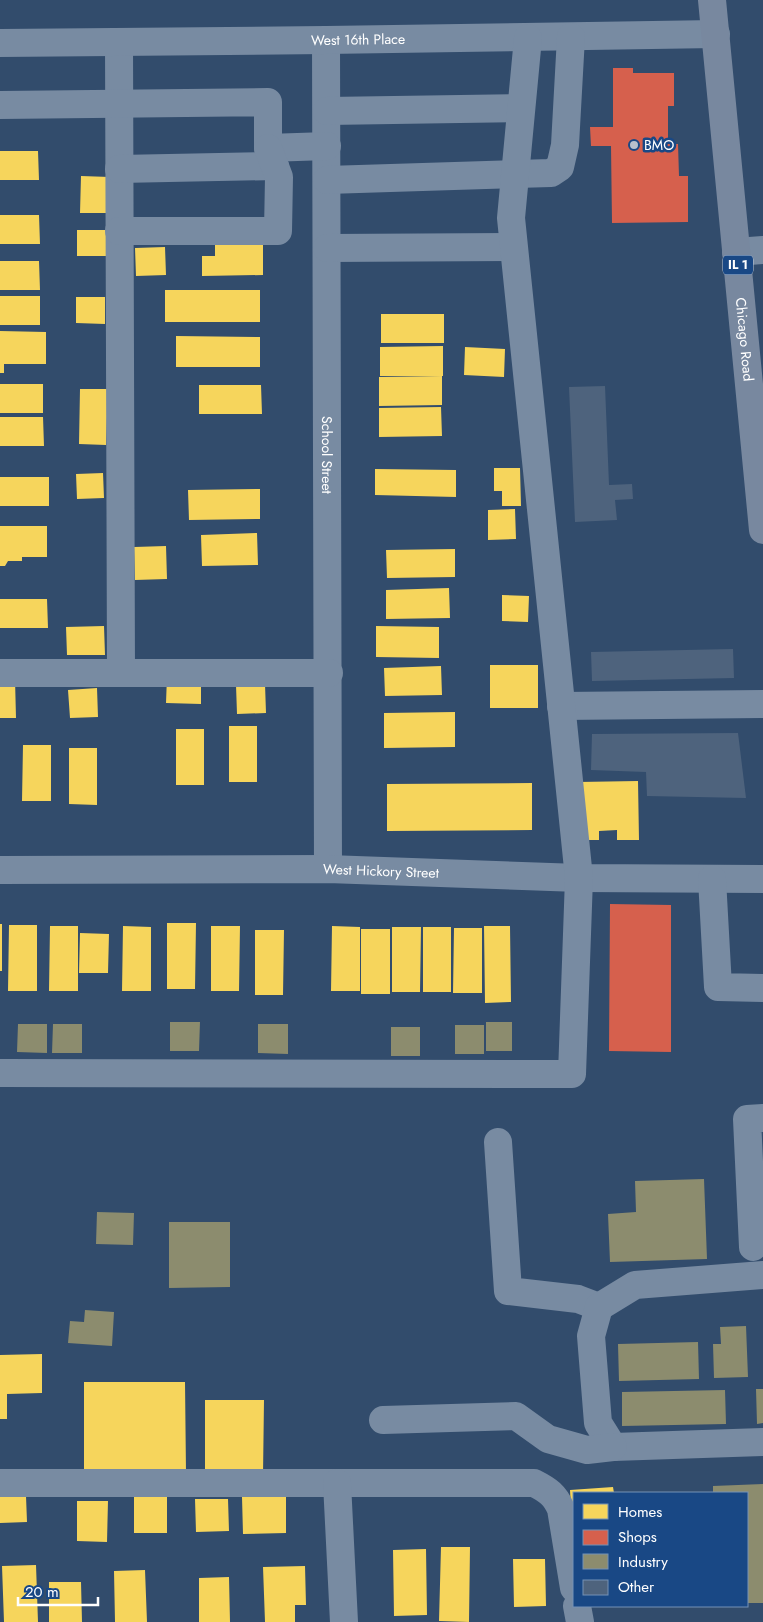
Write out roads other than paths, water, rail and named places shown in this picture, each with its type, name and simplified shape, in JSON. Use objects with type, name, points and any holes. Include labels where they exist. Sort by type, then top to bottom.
[{"type":"main road","name":"Chicago Road","points":[[712,0],[750,251],[763,530]]},
{"type":"street","name":"West 16th Place","points":[[0,43],[528,38],[716,34]]},
{"type":"street","points":[[327,180],[551,173],[560,167],[565,145],[571,37]]},
{"type":"street","points":[[0,1073],[572,1074],[578,878],[511,218],[528,38]]},
{"type":"street","name":"School Street","points":[[326,40],[328,869]]},
{"type":"street","points":[[119,42],[121,673]]},
{"type":"street","points":[[0,105],[268,102],[272,157],[279,177],[278,231],[119,231]]},
{"type":"street","points":[[326,110],[521,108]]},
{"type":"street","points":[[119,169],[272,157],[326,146]]},
{"type":"street","points":[[327,248],[513,247]]},
{"type":"street","points":[[0,673],[328,673]]},
{"type":"street","points":[[561,706],[763,704]]},
{"type":"street","name":"West Hickory Street","points":[[0,870],[328,869],[578,878],[763,879]]},
{"type":"street","points":[[712,879],[718,987],[763,988]]},
{"type":"street","points":[[753,1247],[747,1119],[763,1118]]},
{"type":"street","points":[[498,1142],[508,1291],[578,1299],[599,1307]]},
{"type":"street","points":[[613,1447],[598,1423],[591,1336],[599,1307],[635,1286],[763,1275]]},
{"type":"street","points":[[383,1420],[516,1416],[548,1439],[587,1450],[613,1447],[763,1442]]},
{"type":"street","points":[[0,1484],[534,1484],[551,1492],[561,1509],[573,1582]]},
{"type":"street","points":[[337,1484],[344,1622]]},
{"type":"street","points":[[577,1607],[580,1622]]},
{"type":"place","name":"BMO","points":[[634,145]]}]
